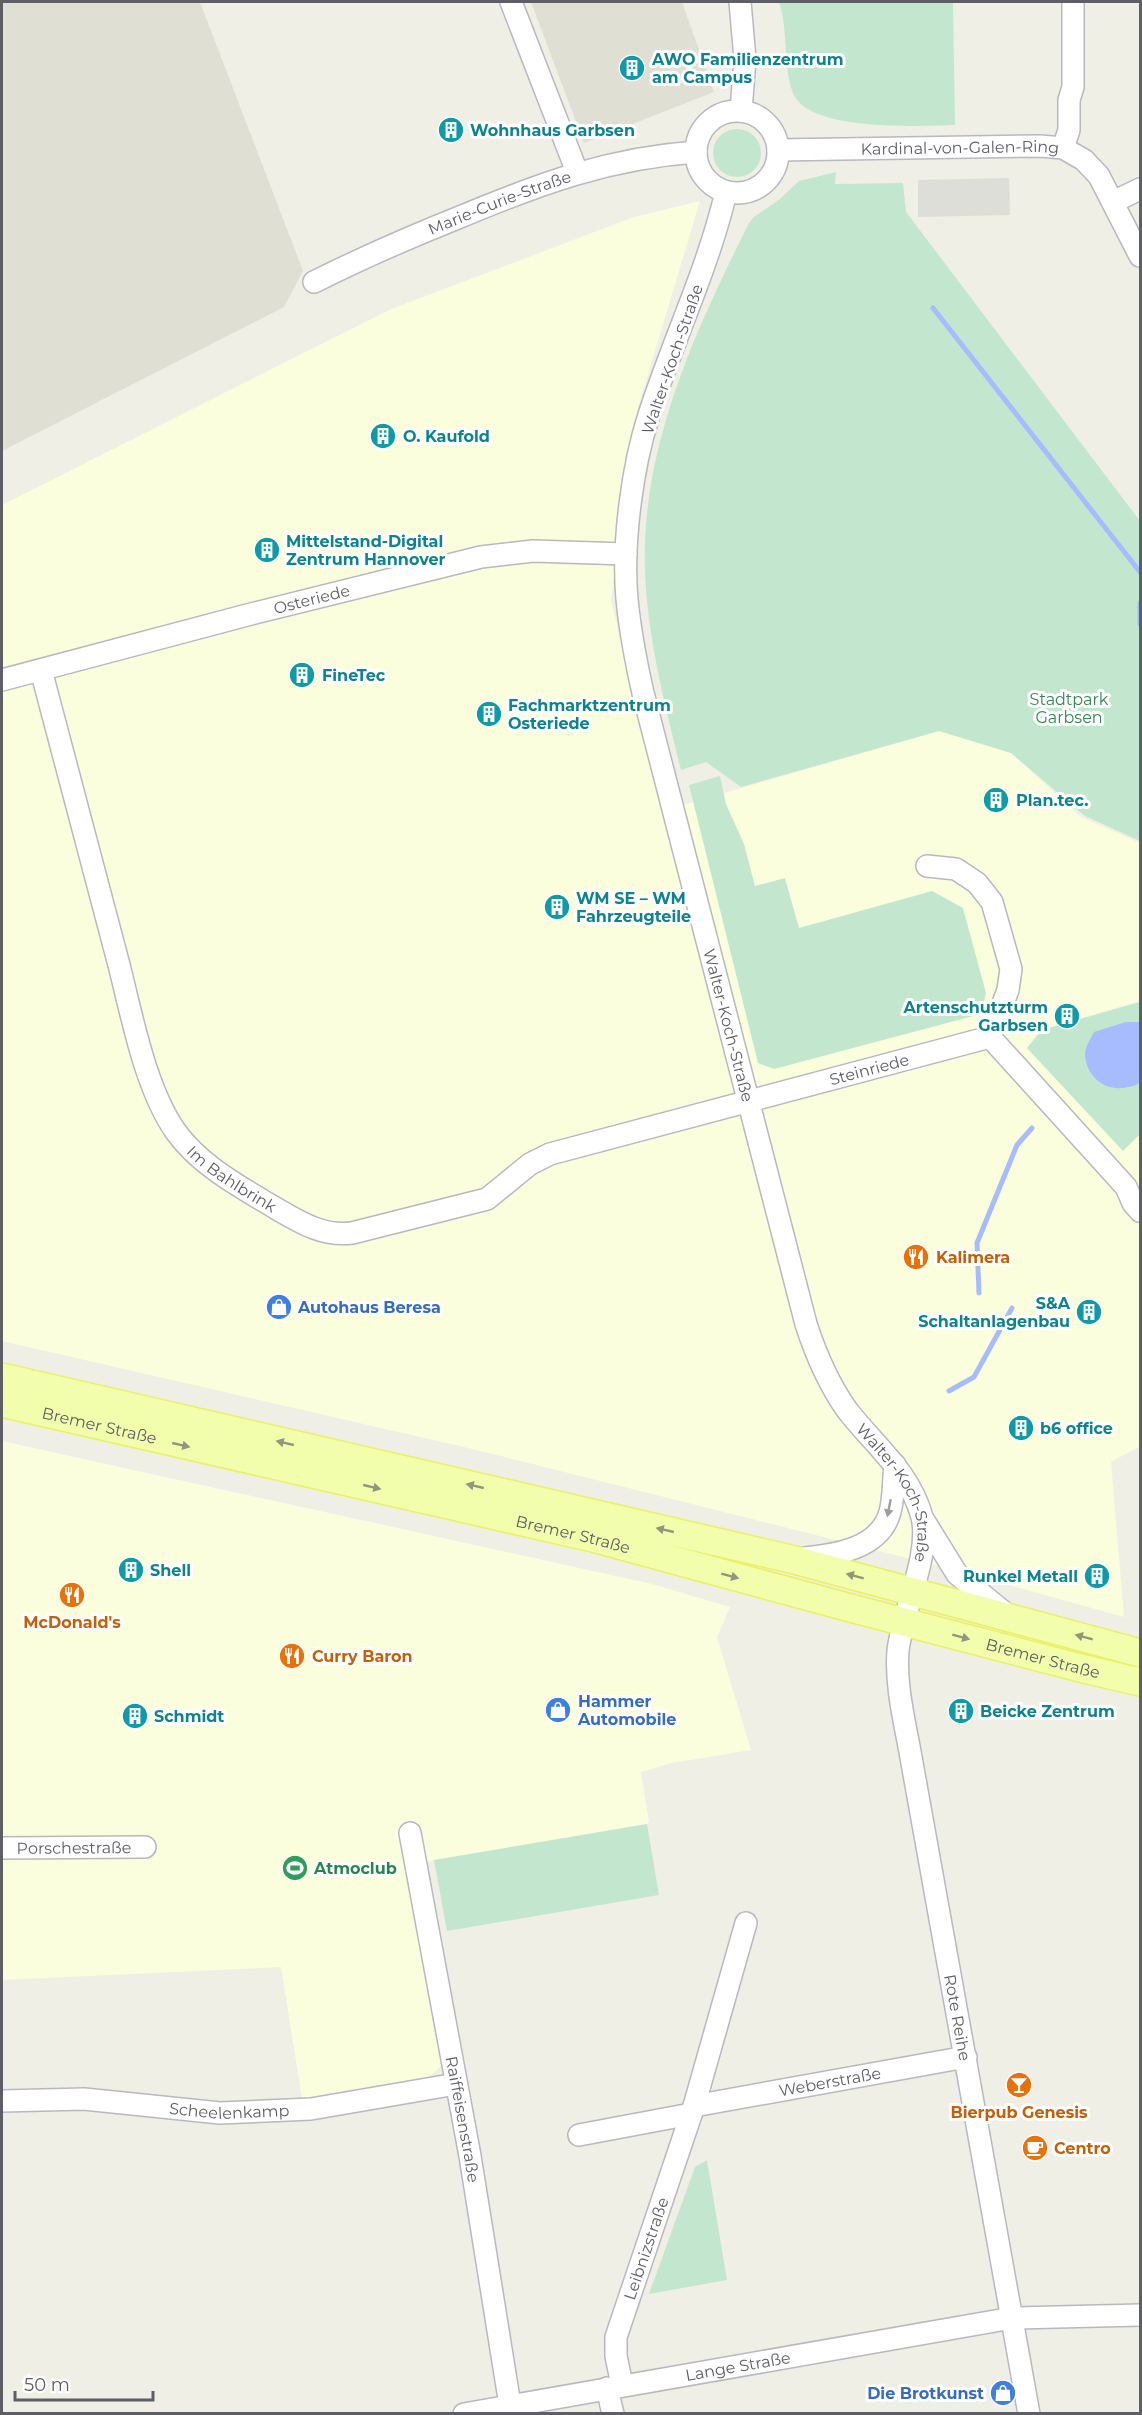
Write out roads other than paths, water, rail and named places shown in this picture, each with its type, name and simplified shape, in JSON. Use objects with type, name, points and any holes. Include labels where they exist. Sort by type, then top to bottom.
[{"type":"main road","name":"Bremer Straße","points":[[2,1377],[791,1558],[1140,1653]]},
{"type":"main road","name":"Bremer Straße","points":[[2,1403],[593,1538],[905,1622],[1140,1682]]},
{"type":"street","points":[[511,2],[577,172]]},
{"type":"street","points":[[740,2],[745,59],[741,111]]},
{"type":"street","name":"Kardinal-von-Galen-Ring","points":[[778,150],[1018,146],[1063,148],[1070,130],[1069,100],[1073,87],[1073,2]]},
{"type":"street","points":[[741,111],[751,113],[767,124],[777,141],[778,150],[774,169],[763,185],[739,194],[714,187],[704,177],[698,165],[696,152],[698,139],[710,122],[728,112],[741,111]]},
{"type":"street","points":[[1063,148],[1084,160],[1099,176],[1140,256]]},
{"type":"street","name":"Marie-Curie-Straße","points":[[314,282],[373,253],[528,188],[577,172],[629,160],[696,152]]},
{"type":"street","points":[[1113,202],[1140,189]]},
{"type":"street","name":"Walter-Koch-Straße","points":[[726,192],[705,265],[648,417],[634,488],[626,554],[627,597],[632,640],[643,693],[788,1258],[814,1348],[836,1394],[895,1465],[914,1497],[922,1519],[922,1545],[905,1622]]},
{"type":"street","name":"Osteriede","points":[[2,680],[240,617],[481,557],[533,551],[626,554]]},
{"type":"street","name":"Im Bahlbrink","points":[[41,670],[138,1040],[156,1092],[167,1118],[184,1142],[204,1162],[242,1188],[321,1232],[352,1233],[487,1199],[530,1164],[550,1154],[749,1102]]},
{"type":"street","points":[[927,866],[956,869],[976,883],[992,902],[1011,969],[1008,990],[990,1037],[1126,1186],[1133,1203],[1140,1211]]},
{"type":"street","name":"Steinriede","points":[[749,1102],[990,1037]]},
{"type":"street","points":[[791,1558],[832,1556],[867,1543],[874,1538],[890,1513],[895,1465]]},
{"type":"street","points":[[922,1519],[957,1574],[1009,1617]]},
{"type":"street","name":"Rote Reihe","points":[[905,1622],[898,1647],[897,1665],[902,1702],[1029,2414]]},
{"type":"street","name":"Raiffeisenstraße","points":[[410,1833],[456,2084],[510,2405]]},
{"type":"street","name":"Porschestraße","points":[[2,1848],[145,1847]]},
{"type":"street","name":"Leibnizstraße","points":[[613,2414],[616,2337],[692,2110],[746,1923]]},
{"type":"street","name":"Weberstraße","points":[[692,2110],[966,2057]]},
{"type":"street","name":"Scheelenkamp","points":[[2,2101],[84,2099],[220,2112],[243,2112],[311,2109],[456,2084]]},
{"type":"street","points":[[579,2135],[692,2110]]},
{"type":"street","name":"Lange Straße","points":[[464,2414],[1012,2318],[1140,2315]]},
{"type":"water","points":[[1126,1022],[1140,1022],[1140,1082],[1136,1085],[1112,1088],[1093,1076],[1086,1062],[1085,1051],[1094,1032]]},
{"type":"waterway","points":[[933,308],[1140,572]]},
{"type":"waterway","points":[[1140,603],[1140,624]]},
{"type":"waterway","points":[[979,1293],[977,1243],[1017,1145],[1032,1128]]},
{"type":"waterway","points":[[949,1391],[974,1377],[1012,1308]]},
{"type":"place","name":"AWO Familienzentrum am Campus","points":[[632,68]]},
{"type":"place","name":"Wohnhaus Garbsen","points":[[451,130]]},
{"type":"place","name":"O. Kaufold","points":[[383,436]]},
{"type":"place","name":"Mittelstand-Digital Zentrum Hannover","points":[[267,550]]},
{"type":"place","name":"FineTec","points":[[302,675]]},
{"type":"place","name":"Fachmarktzentrum Osteriede","points":[[489,714]]},
{"type":"place","name":"Plan.tec.","points":[[996,800]]},
{"type":"place","name":"WM SE – WM Fahrzeugteile","points":[[557,907]]},
{"type":"place","name":"Artenschutzturm Garbsen","points":[[1067,1016]]},
{"type":"place","name":"Kalimera","points":[[916,1257]]},
{"type":"place","name":"Autohaus Beresa","points":[[279,1307]]},
{"type":"place","name":"S&A Schaltanlagenbau","points":[[1089,1312]]},
{"type":"place","name":"b6 office","points":[[1021,1428]]},
{"type":"place","name":"Shell","points":[[131,1570]]},
{"type":"place","name":"Runkel Metall","points":[[1097,1576]]},
{"type":"place","name":"McDonald's","points":[[72,1595]]},
{"type":"place","name":"Curry Baron","points":[[292,1656]]},
{"type":"place","name":"Hammer Automobile","points":[[558,1710]]},
{"type":"place","name":"Beicke Zentrum","points":[[961,1711]]},
{"type":"place","name":"Schmidt","points":[[135,1716]]},
{"type":"place","name":"Atmoclub","points":[[295,1868]]},
{"type":"place","name":"Bierpub Genesis","points":[[1019,2085]]},
{"type":"place","name":"Centro","points":[[1035,2148]]},
{"type":"place","name":"Die Brotkunst","points":[[1003,2393]]},
{"type":"park label","name":"Stadtpark Garbsen","points":[[1069,708]]}]
